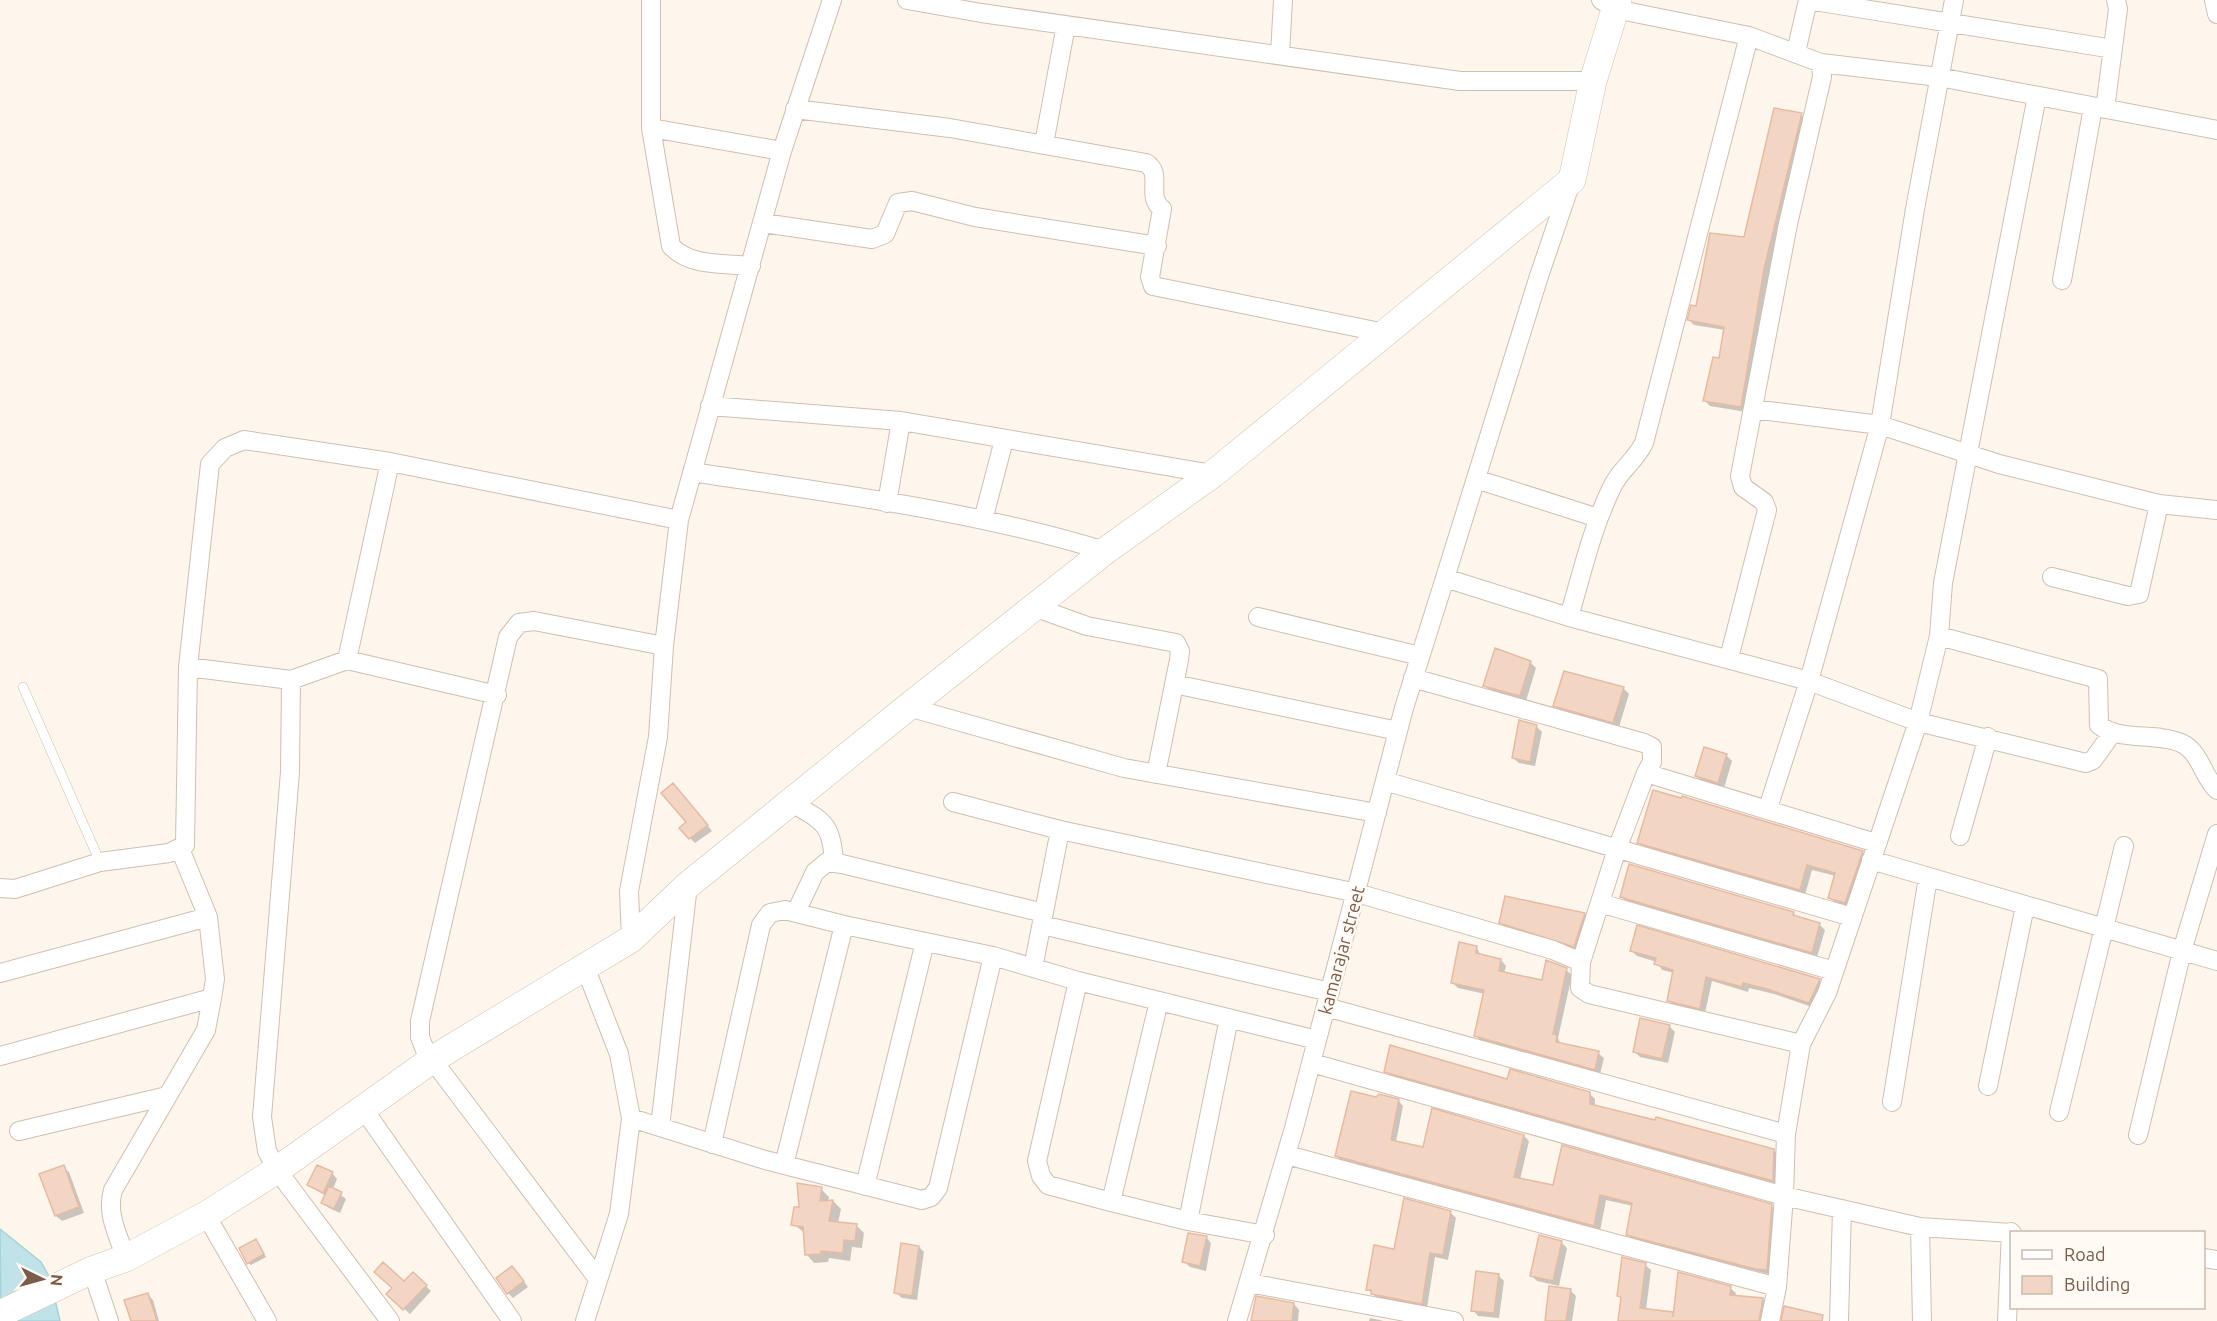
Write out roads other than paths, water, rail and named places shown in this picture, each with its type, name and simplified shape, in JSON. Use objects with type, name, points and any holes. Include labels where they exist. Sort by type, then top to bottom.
[{"type":"main road","points":[[0,1314],[92,1270],[145,1248],[206,1215],[277,1170],[362,1107],[433,1059],[631,939],[688,885],[908,707],[1105,551],[1213,474],[1572,180],[1612,3]]},
{"type":"street","points":[[651,0],[651,128],[671,246],[680,255],[692,260],[751,266]]},
{"type":"street","points":[[631,939],[629,891],[658,737],[664,646],[679,520],[782,151],[832,0]]},
{"type":"street","points":[[907,0],[1460,81],[1593,81]]},
{"type":"street","points":[[1280,55],[1283,0]]},
{"type":"street","points":[[1796,52],[1808,0],[2113,49]]},
{"type":"street","points":[[1768,808],[1809,681],[1880,425],[1915,209],[1954,0]]},
{"type":"street","points":[[2062,280],[2113,49],[2118,9],[2116,0]]},
{"type":"street","points":[[2214,0],[2217,14]]},
{"type":"street","points":[[1612,3],[1749,36],[1821,63],[1939,77],[2217,130]]},
{"type":"street","points":[[1044,144],[1066,25]]},
{"type":"street","points":[[1569,616],[1598,518],[1617,476],[1636,458],[1644,443],[1749,36]]},
{"type":"street","points":[[1729,658],[1767,510],[1764,502],[1743,487],[1740,482],[1788,224],[1822,76],[1821,63]]},
{"type":"street","points":[[1770,1321],[1777,1287],[1786,1134],[1801,1044],[1827,993],[1918,722],[1939,636],[1944,583],[2037,96]]},
{"type":"street","points":[[795,109],[950,128],[1146,163],[1153,168],[1155,174],[1153,196],[1156,204],[1162,209],[1150,278],[1153,286],[1385,333]]},
{"type":"street","points":[[651,128],[782,151]]},
{"type":"street","name":"kamarajar street","points":[[1237,1321],[1287,1155],[1413,678],[1572,180]]},
{"type":"street","points":[[763,223],[864,240],[877,239],[885,234],[894,207],[903,200],[975,217],[1156,246]]},
{"type":"street","points":[[710,406],[901,421],[1213,474]]},
{"type":"street","points":[[1753,409],[1880,425],[1969,455],[2159,504],[2217,510]]},
{"type":"street","points":[[887,503],[901,421]]},
{"type":"street","points":[[145,1248],[110,1213],[109,1203],[113,1190],[206,1030],[214,979],[208,917],[184,842],[189,667],[210,464],[225,448],[244,440],[390,462],[679,520]]},
{"type":"street","points":[[982,520],[1004,440]]},
{"type":"street","points":[[347,660],[390,462]]},
{"type":"street","points":[[692,472],[982,520],[1054,535],[1105,551]]},
{"type":"street","points":[[1476,479],[1598,518]]},
{"type":"street","points":[[2052,577],[2128,596],[2139,594],[2159,504]]},
{"type":"street","points":[[1445,578],[1569,616],[1809,681],[1918,722],[1988,737],[2086,763],[2093,760],[2113,732]]},
{"type":"street","points":[[1035,607],[1087,626],[1176,643],[1180,651],[1156,774]]},
{"type":"street","points":[[1258,616],[1420,656]]},
{"type":"street","points":[[598,1279],[425,1050],[420,1037],[420,1021],[508,637],[519,622],[534,621],[664,646]]},
{"type":"street","points":[[1939,636],[2098,679],[2099,725],[2113,732],[2182,743],[2194,752],[2210,784],[2217,790]]},
{"type":"street","points":[[189,667],[291,680],[347,660],[496,695]]},
{"type":"street","points":[[1413,678],[1652,747],[1653,753],[1617,849],[1581,962],[1580,988],[1589,994],[1801,1044]]},
{"type":"street","points":[[291,680],[290,772],[262,1117],[267,1151],[277,1170],[390,1321]]},
{"type":"street","points":[[1174,684],[1398,730]]},
{"type":"street","points":[[908,707],[1124,768],[1377,813]]},
{"type":"street","points":[[1960,836],[1988,737]]},
{"type":"street","points":[[1646,773],[1768,808],[1876,843]]},
{"type":"street","points":[[1385,781],[1852,917]]},
{"type":"street","points":[[790,802],[818,819],[833,838],[834,863]]},
{"type":"street","points":[[953,802],[1060,830],[1356,893],[1552,950],[1581,962]]},
{"type":"street","points":[[1034,968],[1060,830]]},
{"type":"street","points":[[2138,1136],[2181,951],[2217,834]]},
{"type":"street","points":[[0,888],[15,889],[100,862],[184,842]]},
{"type":"street","points":[[2059,1112],[2124,846]]},
{"type":"street","points":[[1871,860],[2217,961]]},
{"type":"street","points":[[796,912],[815,872],[826,862],[834,863],[1043,919],[1328,1000],[1786,1134]]},
{"type":"street","points":[[1892,1102],[1928,877]]},
{"type":"street","points":[[660,1127],[688,885]]},
{"type":"street","points":[[1600,903],[1834,971]]},
{"type":"street","points":[[1988,1086],[2025,906]]},
{"type":"street","points":[[712,1143],[761,925],[770,913],[785,910],[844,925],[993,956],[1078,981],[1317,1040]]},
{"type":"street","points":[[0,973],[208,917]]},
{"type":"street","points":[[784,1165],[844,925]]},
{"type":"street","points":[[866,1186],[925,942]]},
{"type":"street","points":[[631,1118],[784,1165],[922,1200],[931,1197],[938,1188],[993,956]]},
{"type":"street","points":[[585,967],[619,1054],[631,1118],[619,1214],[585,1321]]},
{"type":"street","points":[[1078,981],[1037,1161],[1041,1176],[1048,1185],[1111,1203],[1188,1221],[1264,1235]]},
{"type":"street","points":[[0,1056],[212,998]]},
{"type":"street","points":[[1111,1203],[1159,1001]]},
{"type":"street","points":[[1188,1221],[1229,1017]]},
{"type":"street","points":[[1312,1063],[1784,1196],[1920,1227],[2010,1233]]},
{"type":"street","points":[[19,1131],[167,1096]]},
{"type":"street","points":[[362,1107],[512,1321]]},
{"type":"street","points":[[1287,1155],[1777,1287]]},
{"type":"street","points":[[1839,1321],[1842,1209]]},
{"type":"street","points":[[206,1215],[267,1321]]},
{"type":"street","points":[[1920,1227],[1922,1321]]},
{"type":"street","points":[[2007,1321],[2010,1255]]},
{"type":"street","points":[[92,1270],[109,1321]]},
{"type":"street","points":[[1249,1282],[1454,1321]]},
{"type":"lane","points":[[23,687],[100,862]]},
{"type":"water","points":[[0,1229],[41,1262],[50,1278],[60,1321],[1,1321]]}]
